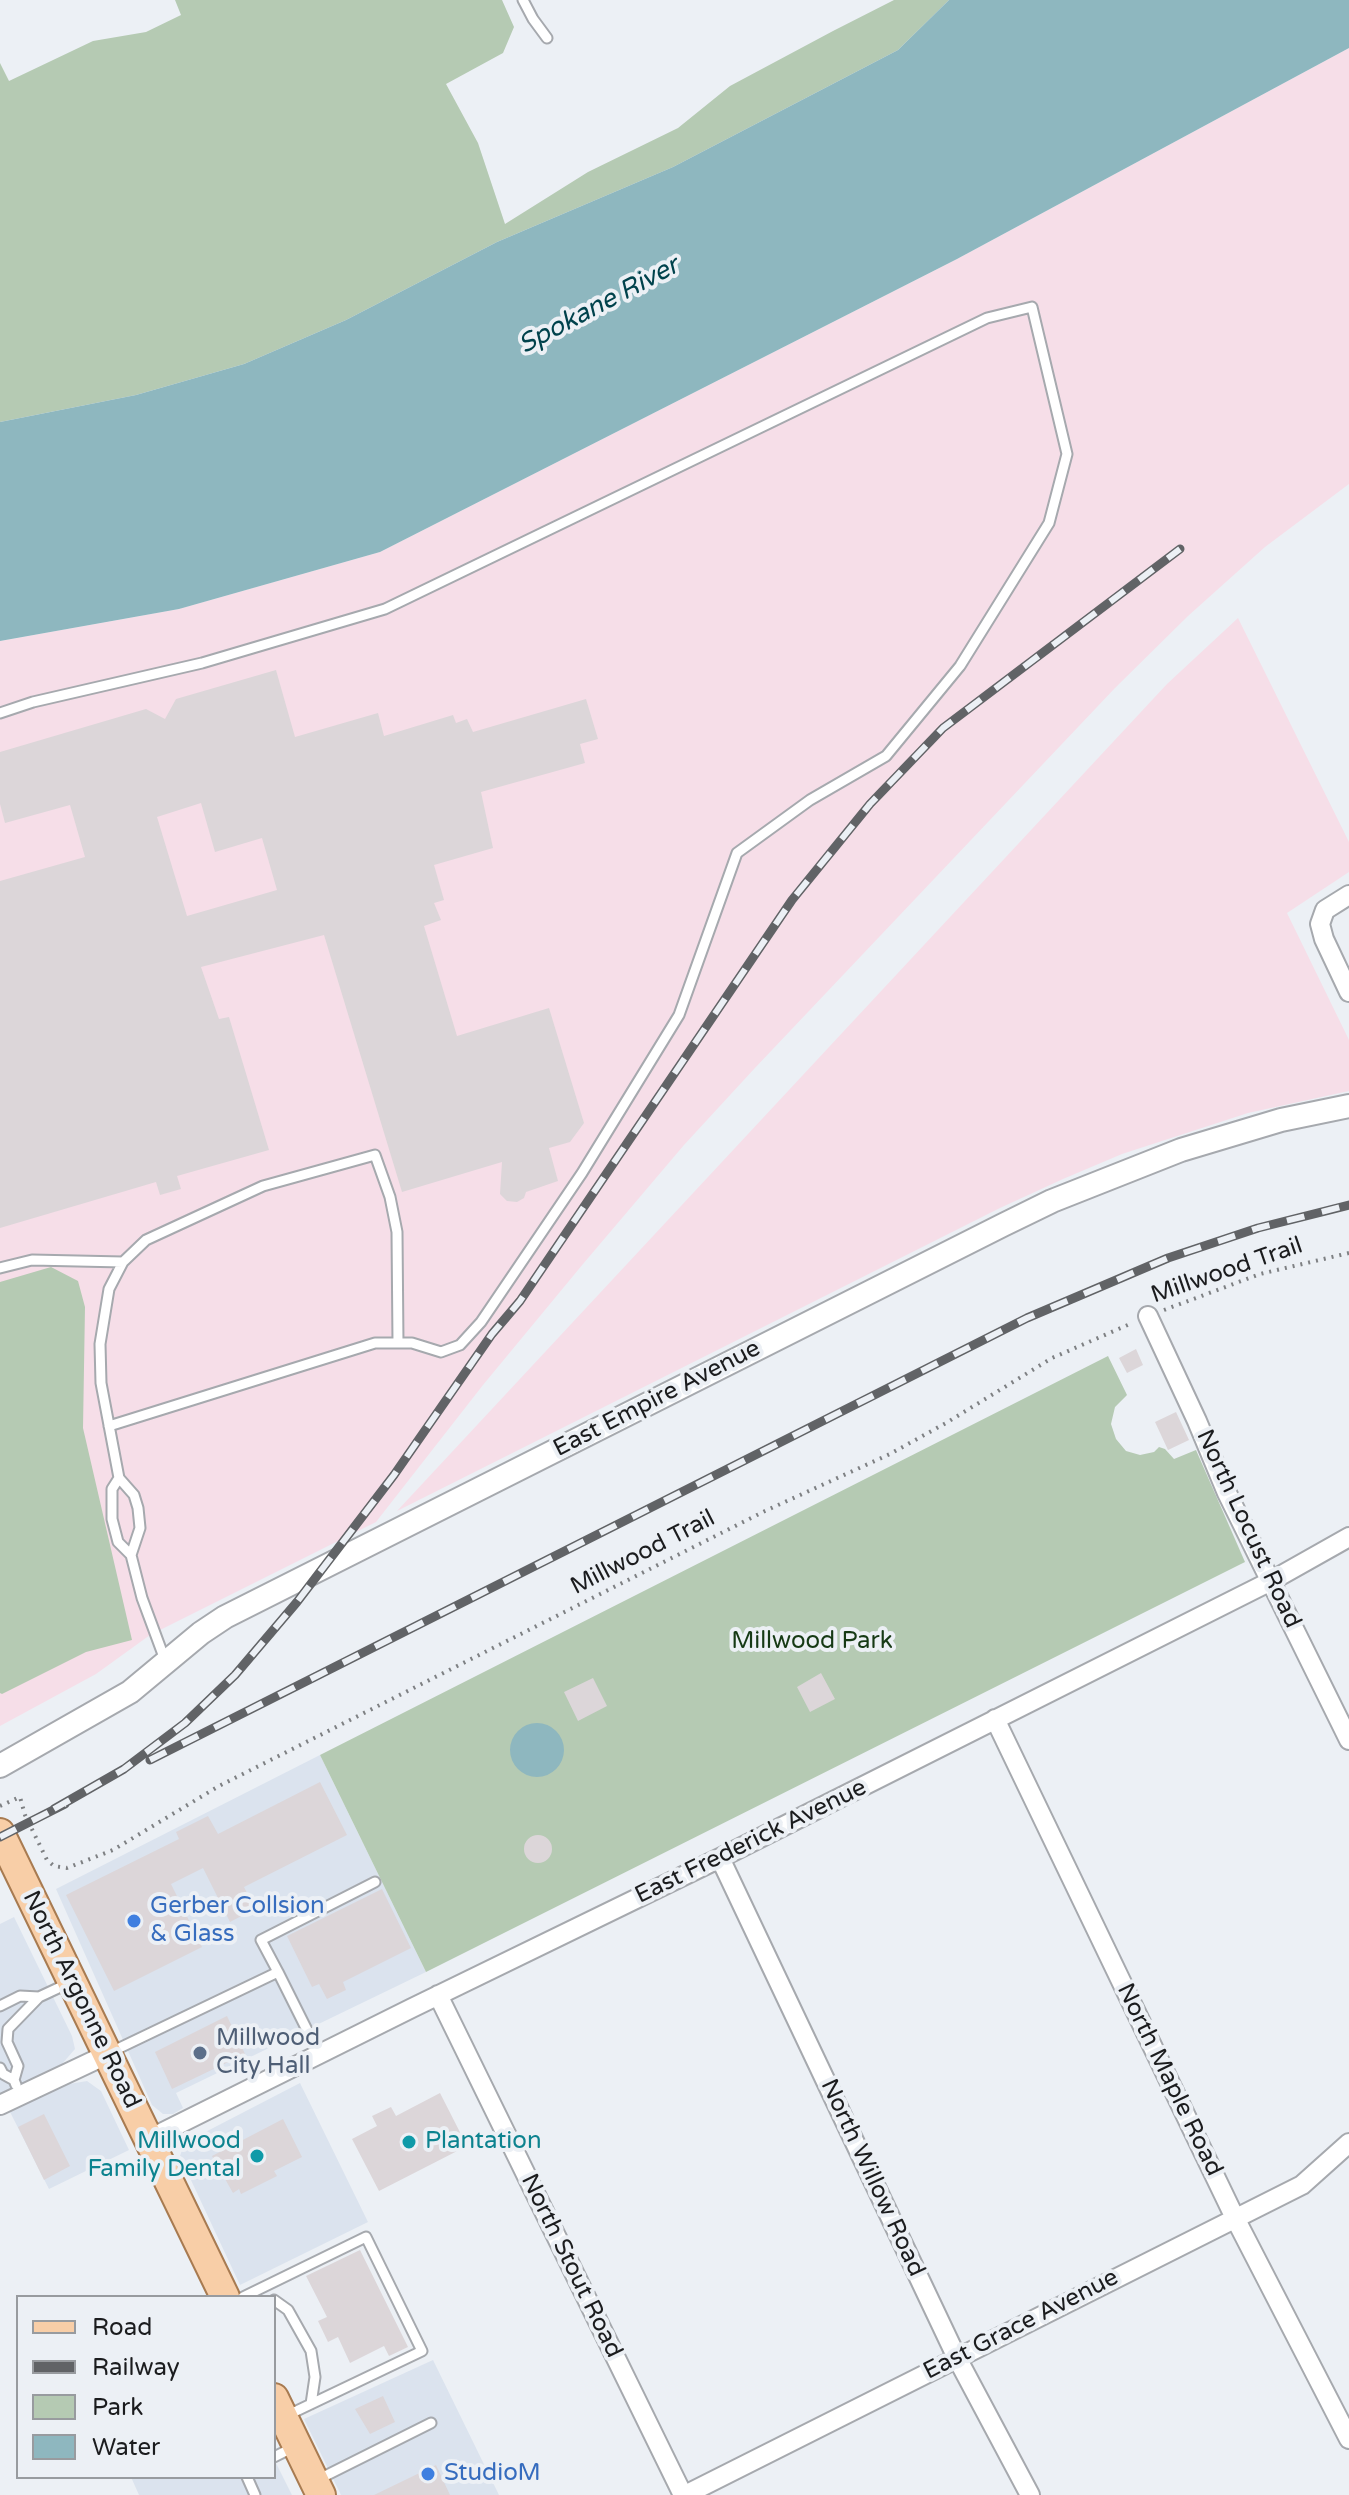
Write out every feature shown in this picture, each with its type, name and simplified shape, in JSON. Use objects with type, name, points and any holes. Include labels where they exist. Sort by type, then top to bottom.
[{"type":"main road","name":"North Argonne Road","points":[[0,1833],[224,2295]]},
{"type":"main road","points":[[277,2412],[285,2451],[317,2488]]},
{"type":"street","points":[[1349,895],[1331,904],[1321,917],[1321,932],[1349,992]]},
{"type":"street","name":"East Empire Avenue","points":[[0,1766],[114,1702],[225,1617],[1052,1201],[1131,1168],[1219,1137],[1349,1106]]},
{"type":"street","name":"North Locust Road","points":[[1148,1316],[1227,1493],[1349,1740]]},
{"type":"street","name":"East Frederick Avenue","points":[[149,2139],[720,1858],[1271,1581],[1349,1537]]},
{"type":"street","name":"North Maple Road","points":[[995,1719],[1235,2218],[1349,2439]]},
{"type":"street","name":"North Willow Road","points":[[720,1858],[957,2358],[1030,2495]]},
{"type":"street","name":"North Stout Road","points":[[438,1995],[684,2495]]},
{"type":"street","points":[[0,2105],[17,2088],[108,2054]]},
{"type":"street","name":"East Grace Avenue","points":[[684,2495],[1302,2185],[1349,2143]]},
{"type":"lane","points":[[523,0],[547,38]]},
{"type":"lane","points":[[0,713],[33,702],[202,663],[385,609],[987,318],[1032,307],[1067,454],[1049,523],[960,666],[886,756],[810,800],[737,853],[679,1015],[582,1173],[481,1322],[460,1345],[441,1352],[412,1343],[375,1343],[109,1426]]},
{"type":"lane","points":[[131,1555],[140,1528],[138,1508],[134,1495],[119,1478],[101,1383],[100,1344],[109,1289],[123,1262],[146,1240],[263,1186],[375,1155],[390,1197],[397,1232],[398,1343]]},
{"type":"lane","points":[[0,1268],[32,1260],[123,1262]]},
{"type":"lane","points":[[119,1478],[112,1489],[112,1519],[118,1542],[131,1555],[142,1598],[166,1663]]},
{"type":"lane","points":[[319,2054],[261,1940],[375,1882]]},
{"type":"lane","points":[[108,2054],[278,1972]]},
{"type":"lane","points":[[17,2088],[18,2066],[7,2042],[8,2029],[39,1997],[72,1982]]},
{"type":"lane","points":[[0,2006],[20,1996],[39,1997]]},
{"type":"lane","points":[[0,2068],[17,2088]]},
{"type":"lane","points":[[247,2295],[366,2237],[422,2351],[311,2404],[277,2412]]},
{"type":"lane","points":[[259,2289],[268,2295]]},
{"type":"lane","points":[[276,2301],[288,2310],[311,2351],[315,2377],[311,2404]]},
{"type":"lane","points":[[317,2488],[431,2423]]},
{"type":"path","name":"Millwood Trail","points":[[0,1806],[20,1797],[25,1815],[47,1860],[54,1866],[67,1868],[113,1850],[232,1779],[754,1516],[900,1449],[1052,1358],[1148,1316],[1260,1274],[1349,1253]]},
{"type":"shaded area","points":[[1349,48],[1349,484],[1265,547],[1188,616],[1115,688],[754,1069],[684,1145],[583,1264],[376,1522],[150,1635],[96,1674],[0,1726],[0,641],[179,609],[380,552],[957,259]]},
{"type":"shaded area","points":[[1238,618],[1349,842],[1349,872],[1287,913],[1349,1040],[1349,1091],[1248,1113],[1122,1154],[1063,1179],[397,1511],[1167,684]]},
{"type":"shaded area","points":[[320,1755],[426,1972],[176,2093],[183,2108],[173,2114],[163,2114],[152,2105],[56,1889]]},
{"type":"shaded area","points":[[14,1917],[72,2036],[75,2049],[62,2064],[0,2094],[0,1924]]},
{"type":"shaded area","points":[[87,2081],[101,2091],[129,2150],[49,2189],[9,2110],[69,2084]]},
{"type":"shaded area","points":[[300,2083],[368,2222],[240,2285],[180,2156],[188,2141]]},
{"type":"shaded area","points":[[433,2360],[499,2495],[341,2495],[304,2419]]},
{"type":"shaded area","points":[[276,2463],[292,2495],[139,2495],[132,2479],[276,2479]]},
{"type":"green space","points":[[175,0],[502,0],[514,27],[503,53],[446,84],[478,143],[505,224],[588,172],[678,128],[730,86],[894,0],[949,0],[898,50],[673,167],[497,242],[346,320],[244,364],[136,395],[0,422],[0,63],[9,81],[93,41],[146,32],[181,15]]},
{"type":"green space","points":[[51,1267],[78,1281],[85,1307],[83,1428],[132,1640],[86,1652],[2,1694],[0,1282]]},
{"type":"green space","name":"Millwood Park","points":[[1108,1356],[1127,1395],[1115,1407],[1111,1424],[1116,1439],[1126,1451],[1140,1455],[1154,1452],[1159,1447],[1174,1459],[1196,1450],[1245,1562],[426,1972],[320,1755]]},
{"type":"water","name":"Spokane River","points":[[949,0],[1349,0],[1349,48],[957,259],[380,552],[179,609],[0,641],[0,422],[136,395],[244,364],[346,320],[497,242],[673,167],[898,50]]},
{"type":"water","points":[[537,1723],[556,1731],[564,1750],[556,1769],[537,1777],[518,1769],[510,1750],[518,1731]]},
{"type":"building","points":[[276,670],[295,737],[378,713],[384,736],[453,715],[456,723],[467,719],[473,732],[586,699],[598,739],[580,744],[585,763],[481,792],[493,848],[434,865],[444,900],[434,903],[441,920],[424,926],[457,1036],[549,1008],[584,1123],[570,1142],[549,1148],[558,1181],[526,1192],[524,1198],[517,1202],[507,1201],[500,1194],[502,1162],[402,1192],[324,935],[201,967],[219,1019],[229,1017],[269,1150],[177,1176],[181,1189],[160,1195],[156,1182],[0,1228],[0,881],[85,857],[70,805],[5,823],[0,804],[0,752],[146,709],[165,719],[176,699]],"holes":[[[201,803],[215,852],[262,838],[277,890],[187,916],[157,817]]]},
{"type":"building","points":[[1136,1349],[1143,1365],[1127,1373],[1119,1358]]},
{"type":"building","points":[[1176,1412],[1189,1440],[1168,1450],[1155,1422]]},
{"type":"building","points":[[821,1673],[835,1699],[810,1712],[797,1687]]},
{"type":"building","points":[[593,1678],[607,1706],[578,1721],[564,1692]]},
{"type":"building","points":[[320,1782],[347,1835],[244,1887],[255,1909],[230,1922],[203,1868],[171,1884],[202,1947],[114,1991],[66,1895],[179,1839],[176,1832],[208,1816],[218,1834]]},
{"type":"building","points":[[538,1835],[548,1839],[552,1849],[548,1859],[538,1863],[528,1859],[524,1849],[528,1839]]},
{"type":"building","points":[[382,1889],[411,1948],[343,1982],[346,1990],[327,1999],[319,1984],[312,1987],[287,1936]]},
{"type":"building","name":"Millwood City Hall","points":[[227,2016],[245,2054],[172,2089],[155,2052]]},
{"type":"building","name":"Plantation","points":[[440,2093],[467,2146],[379,2191],[352,2139],[377,2126],[372,2116],[391,2107],[396,2116]]},
{"type":"building","points":[[44,2114],[70,2166],[44,2180],[18,2127]]},
{"type":"building","name":"Millwood Family Dental","points":[[283,2119],[302,2157],[274,2171],[277,2176],[241,2194],[239,2189],[233,2193],[212,2156]]},
{"type":"building","points":[[360,2250],[408,2347],[389,2356],[384,2346],[350,2363],[338,2337],[328,2342],[318,2321],[327,2317],[306,2276]]},
{"type":"building","points":[[383,2396],[395,2422],[370,2434],[355,2409]]},
{"type":"building","name":"StudioM","points":[[436,2465],[450,2495],[374,2495]]},
{"type":"railway","points":[[54,1809],[124,1769],[185,1723],[235,1675],[297,1602],[394,1475],[492,1334],[520,1301],[792,900],[870,804],[943,728],[1180,549]]},
{"type":"railway","points":[[150,1760],[1027,1318],[1168,1258],[1258,1228],[1349,1205]]},
{"type":"railway","points":[[0,1837],[65,1804]]},
{"type":"place","name":"Gerber Collsion & Glass","points":[[134,1921]]},
{"type":"place","name":"Millwood City Hall","points":[[200,2053]]},
{"type":"place","name":"Plantation","points":[[409,2142]]},
{"type":"place","name":"Millwood Family Dental","points":[[257,2156]]},
{"type":"place","name":"StudioM","points":[[428,2474]]}]
